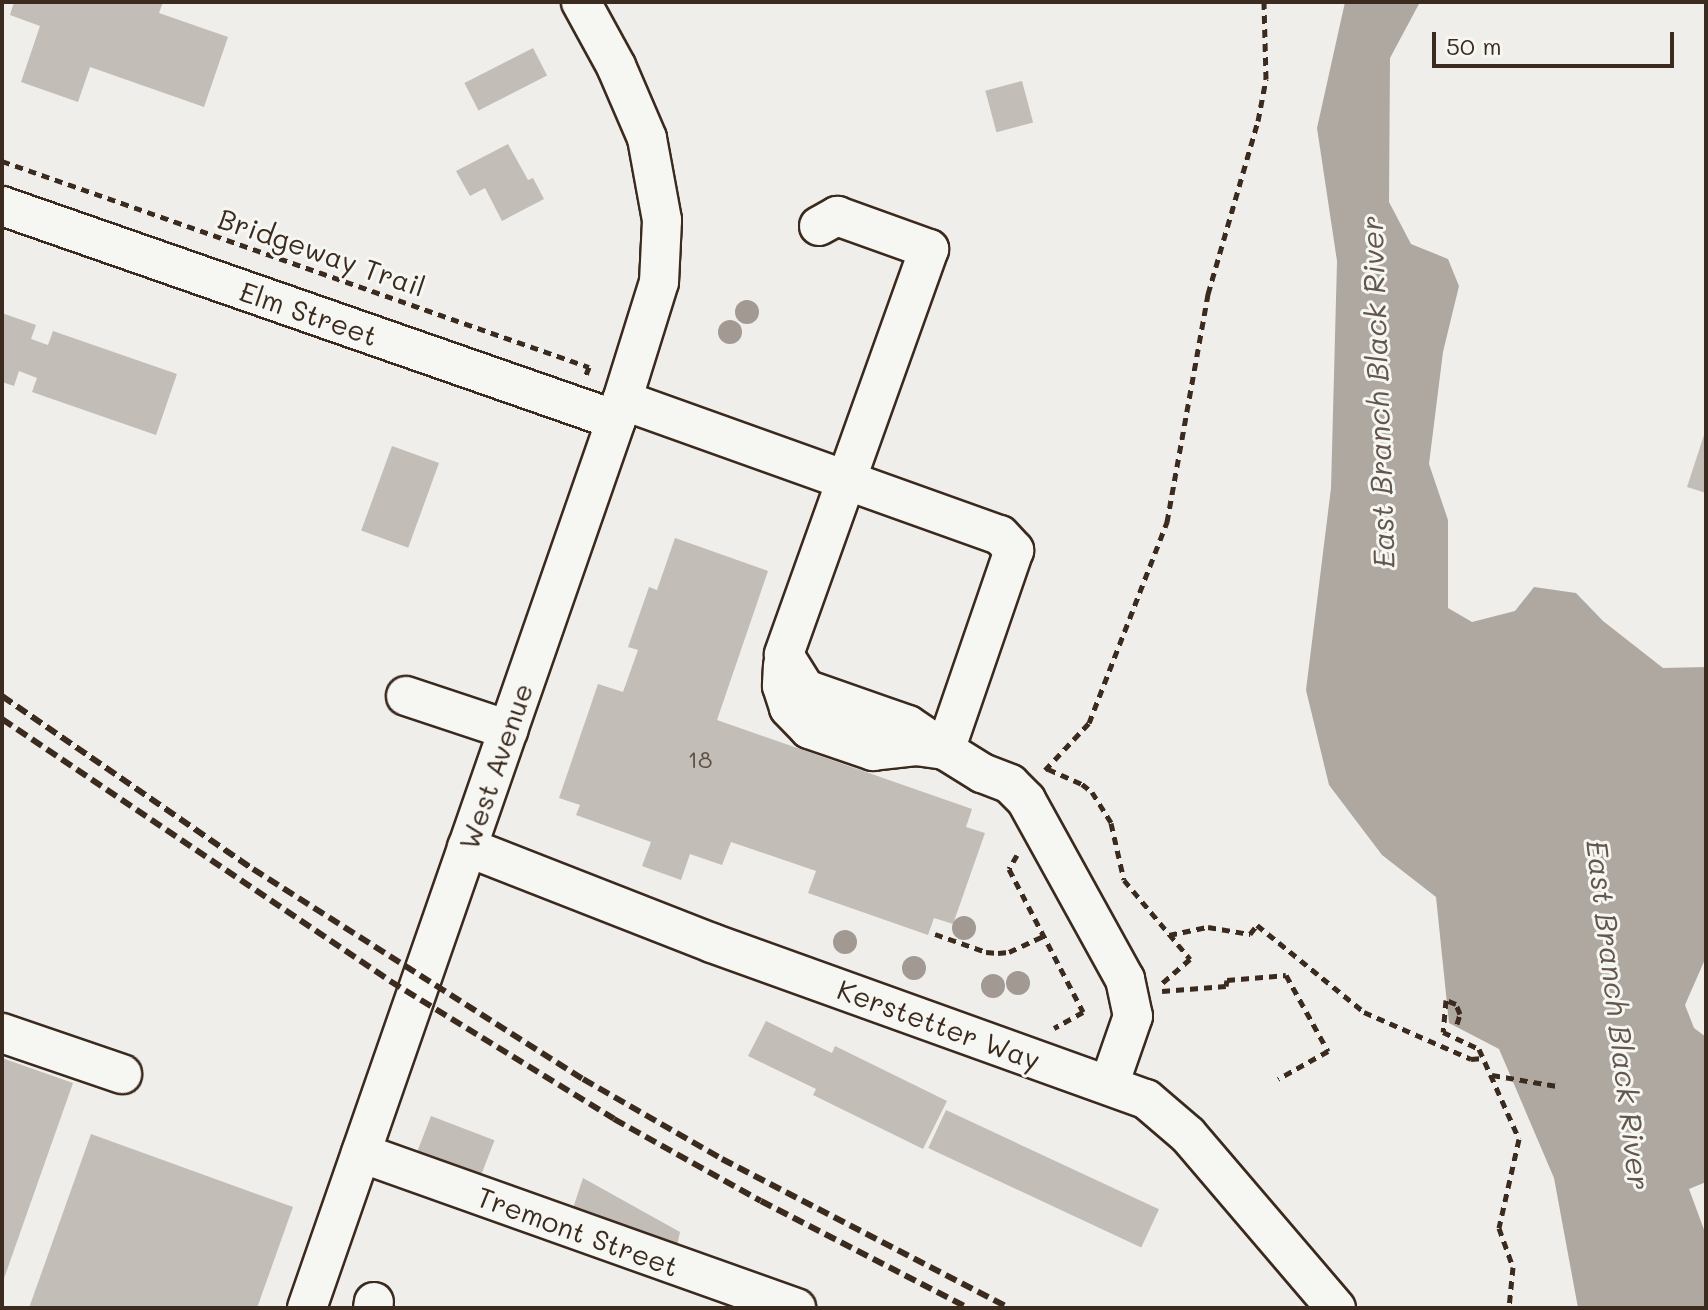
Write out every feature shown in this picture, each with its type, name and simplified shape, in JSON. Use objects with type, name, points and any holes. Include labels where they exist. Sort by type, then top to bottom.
[{"type":"street","name":"West Avenue","points":[[307,1308],[619,410],[659,282],[662,220],[647,138],[616,66],[581,2]]},
{"type":"street","name":"Elm Street","points":[[2,206],[575,406],[619,410],[848,480],[1000,535],[1014,550],[945,750]]},
{"type":"street","points":[[819,226],[837,216],[929,249],[784,655],[805,689],[908,725],[982,773],[1010,784],[1026,800],[1125,979],[1133,1016],[1109,1085]]},
{"type":"street","points":[[406,696],[508,730]]},
{"type":"street","name":"Kerstetter Way","points":[[467,847],[712,943],[1146,1099],[1188,1135],[1336,1308]]},
{"type":"street","points":[[2,1033],[122,1074]]},
{"type":"street","name":"Tremont Street","points":[[361,1153],[796,1308]]},
{"type":"path","points":[[1038,776],[1089,723],[1167,522],[1208,294],[1264,93],[1264,2]]},
{"type":"path","name":"Bridgeway Trail","points":[[2,161],[589,367],[575,406]]},
{"type":"path","points":[[1047,769],[1082,784],[1092,792],[1111,823],[1124,880],[1190,959],[1154,985],[1170,992],[1226,986],[1227,980],[1286,975],[1328,1051],[1278,1079]]},
{"type":"path","points":[[1010,843],[1017,855],[1009,869],[1083,1012],[1054,1028]]},
{"type":"path","points":[[1169,935],[1208,927],[1250,934],[1257,925],[1364,1012],[1471,1059],[1483,1058]]},
{"type":"path","points":[[935,934],[986,952],[998,953],[1009,952],[1043,936]]},
{"type":"path","points":[[1457,1024],[1460,1014],[1456,1004],[1446,1000],[1443,1032],[1474,1045],[1483,1058],[1519,1139],[1499,1228],[1513,1267],[1509,1308]]},
{"type":"path","points":[[1491,1075],[1557,1086]]},
{"type":"water","name":"East Branch Black River","points":[[1345,2],[1420,2],[1390,58],[1389,202],[1411,244],[1448,259],[1459,286],[1443,352],[1429,464],[1448,520],[1448,608],[1472,622],[1515,611],[1534,587],[1576,593],[1603,621],[1663,668],[1706,667],[1706,957],[1685,1005],[1694,1028],[1706,1037],[1706,1182],[1689,1189],[1706,1235],[1706,1308],[1578,1308],[1554,1178],[1499,1049],[1449,1023],[1436,897],[1382,855],[1329,785],[1306,690],[1331,488],[1337,261],[1317,128]]},
{"type":"building","points":[[14,2],[163,2],[159,13],[228,37],[204,107],[90,67],[78,102],[21,82],[40,26],[10,15]]},
{"type":"building","points":[[533,48],[547,76],[478,111],[464,83]]},
{"type":"building","points":[[1022,81],[1033,123],[996,132],[985,91]]},
{"type":"building","points":[[508,144],[528,180],[533,178],[544,199],[502,221],[485,188],[470,196],[456,171]]},
{"type":"building","points":[[2,313],[36,325],[31,339],[48,345],[53,331],[177,374],[156,435],[32,392],[37,378],[19,371],[14,386],[2,382]]},
{"type":"building","points":[[1706,432],[1706,493],[1687,487]]},
{"type":"building","points":[[392,446],[439,463],[408,548],[361,531]]},
{"type":"building","points":[[675,538],[768,571],[717,720],[972,809],[966,827],[985,833],[953,924],[934,918],[928,935],[808,893],[816,871],[731,842],[722,865],[690,854],[681,880],[642,866],[651,842],[576,815],[580,805],[559,798],[598,684],[623,692],[638,650],[628,647],[649,587],[657,590]]},
{"type":"building","points":[[766,1021],[832,1053],[835,1046],[947,1101],[923,1149],[813,1095],[816,1089],[748,1056]]},
{"type":"building","points":[[2,1058],[73,1083],[2,1284]]},
{"type":"building","points":[[946,1110],[1159,1209],[1141,1247],[928,1148]]},
{"type":"building","points":[[431,1116],[494,1140],[480,1178],[417,1153]]},
{"type":"building","points":[[91,1134],[293,1207],[257,1308],[29,1308]]},
{"type":"building","points":[[583,1178],[680,1232],[677,1246],[573,1208]]},
{"type":"railway","points":[[2,696],[253,869],[583,1079],[722,1159],[1010,1308]]},
{"type":"railway","points":[[2,719],[390,981],[614,1119],[761,1201],[968,1308]]}]
